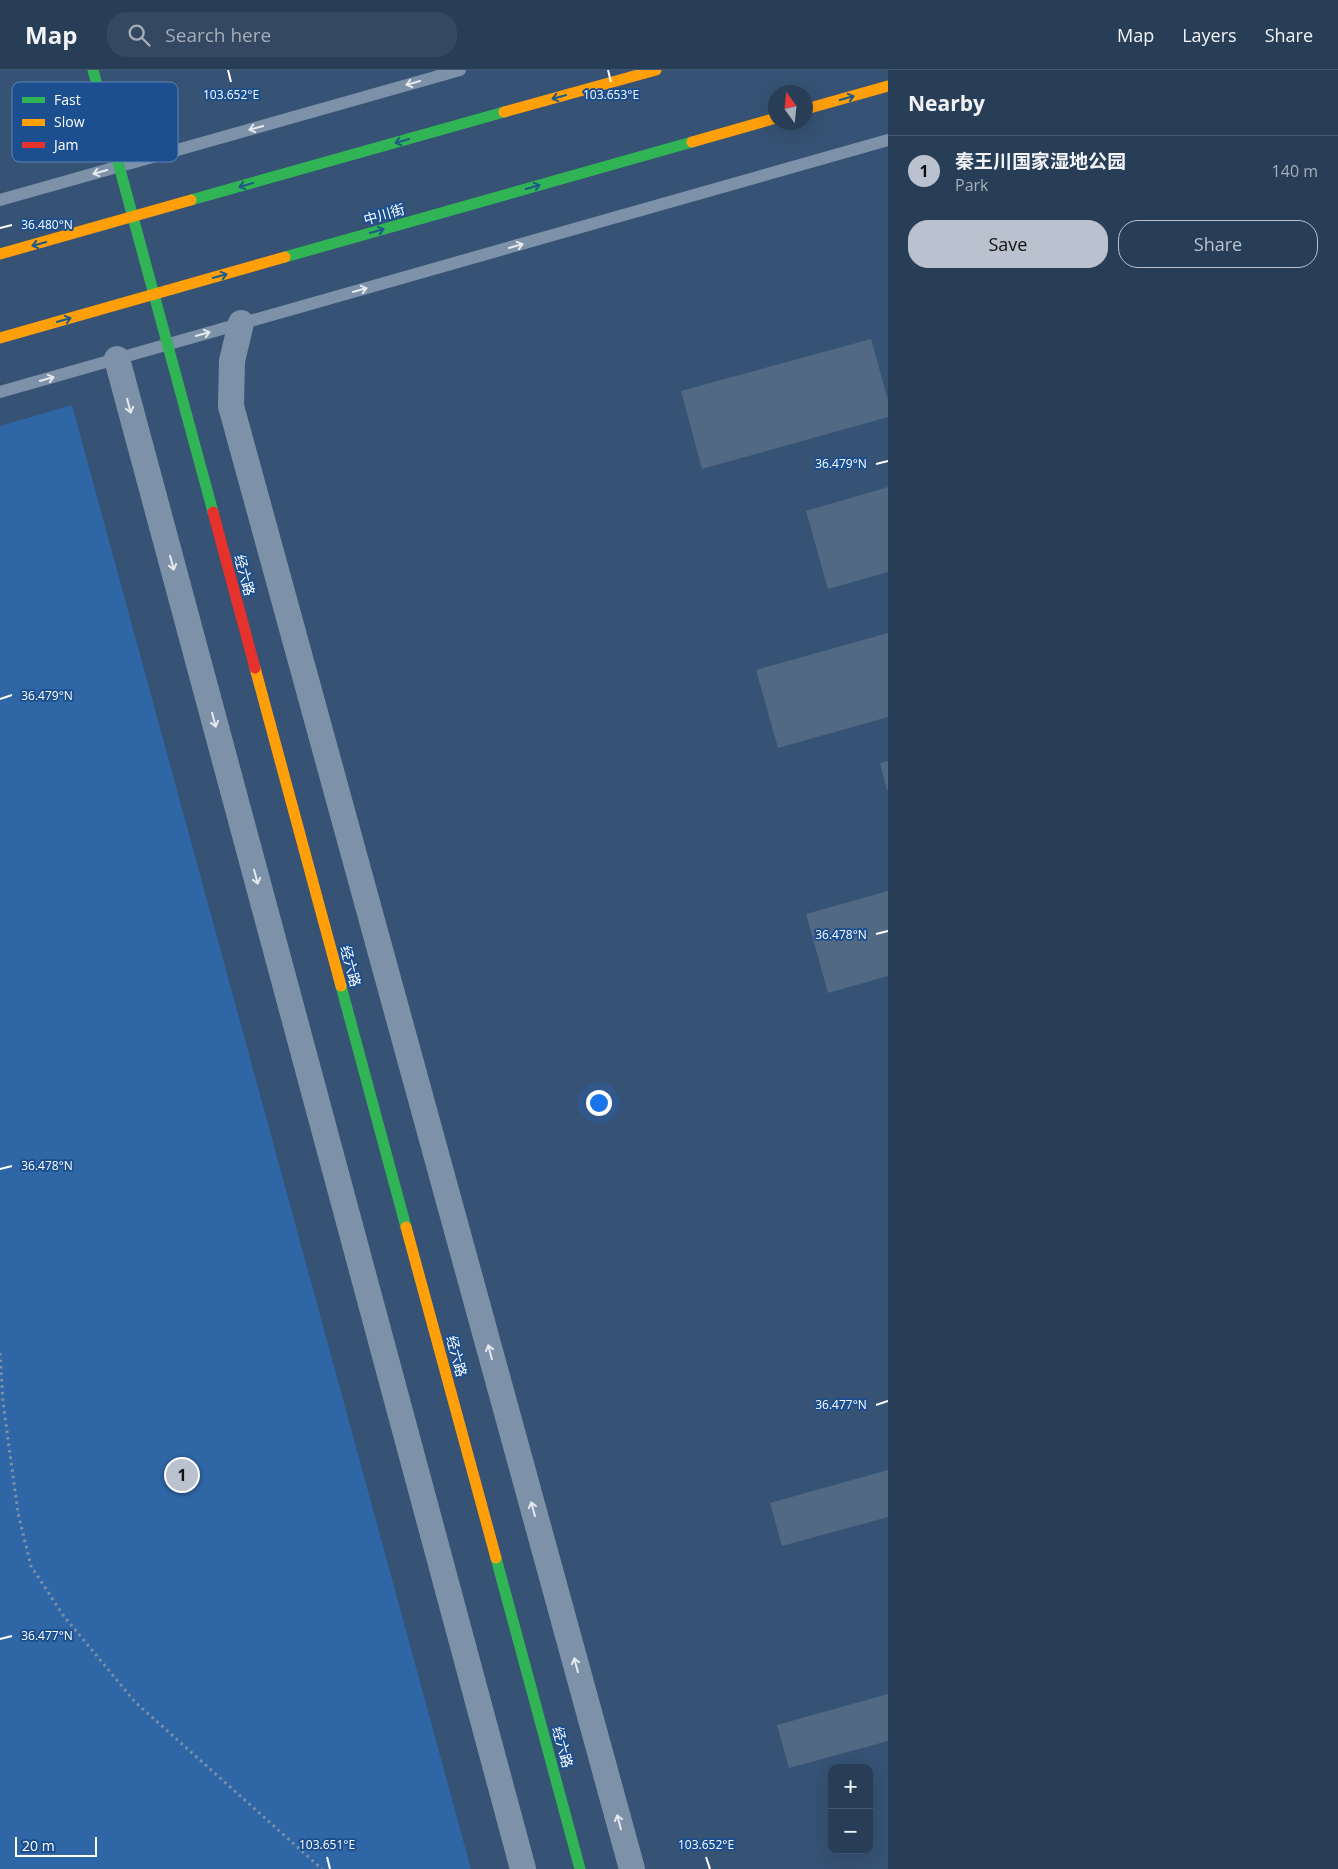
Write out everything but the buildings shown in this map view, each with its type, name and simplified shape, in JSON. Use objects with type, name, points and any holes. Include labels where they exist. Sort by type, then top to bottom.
[{"type":"street","points":[[0,254],[656,70]]},
{"type":"street","points":[[813,107],[888,86]]},
{"type":"street","name":"中川街","points":[[0,338],[768,120]]},
{"type":"street","name":"经六路","points":[[118,162],[580,1869]]},
{"type":"street","points":[[241,324],[232,361],[231,406],[632,1869]]},
{"type":"street","points":[[117,359],[523,1869]]},
{"type":"lane","points":[[178,150],[460,70]]},
{"type":"lane","points":[[0,392],[888,140]]},
{"type":"lane","points":[[0,200],[137,162]]},
{"type":"path","points":[[0,1353],[3,1402],[18,1513],[31,1566],[63,1615],[135,1702],[322,1869]]},
{"type":"shaded area","points":[[72,405],[471,1869],[0,1869],[0,426]]},
{"type":"traffic: fast","points":[[93,70],[96,82]]},
{"type":"traffic: fast","points":[[191,200],[504,112]]},
{"type":"traffic: fast","points":[[285,257],[692,142]]},
{"type":"traffic: fast","points":[[118,162],[213,512]]},
{"type":"traffic: fast","points":[[341,986],[406,1227]]},
{"type":"traffic: fast","points":[[496,1558],[580,1869]]},
{"type":"traffic: slow","points":[[504,112],[656,70]]},
{"type":"traffic: slow","points":[[813,107],[888,86]]},
{"type":"traffic: slow","points":[[692,142],[768,120]]},
{"type":"traffic: slow","points":[[0,254],[191,200]]},
{"type":"traffic: slow","points":[[0,338],[285,257]]},
{"type":"traffic: slow","points":[[255,668],[341,986]]},
{"type":"traffic: slow","points":[[406,1227],[496,1558]]},
{"type":"traffic: jam","points":[[213,512],[255,668]]},
{"type":"place","name":"秦王川国家湿地公园","points":[[182,1475]]}]
